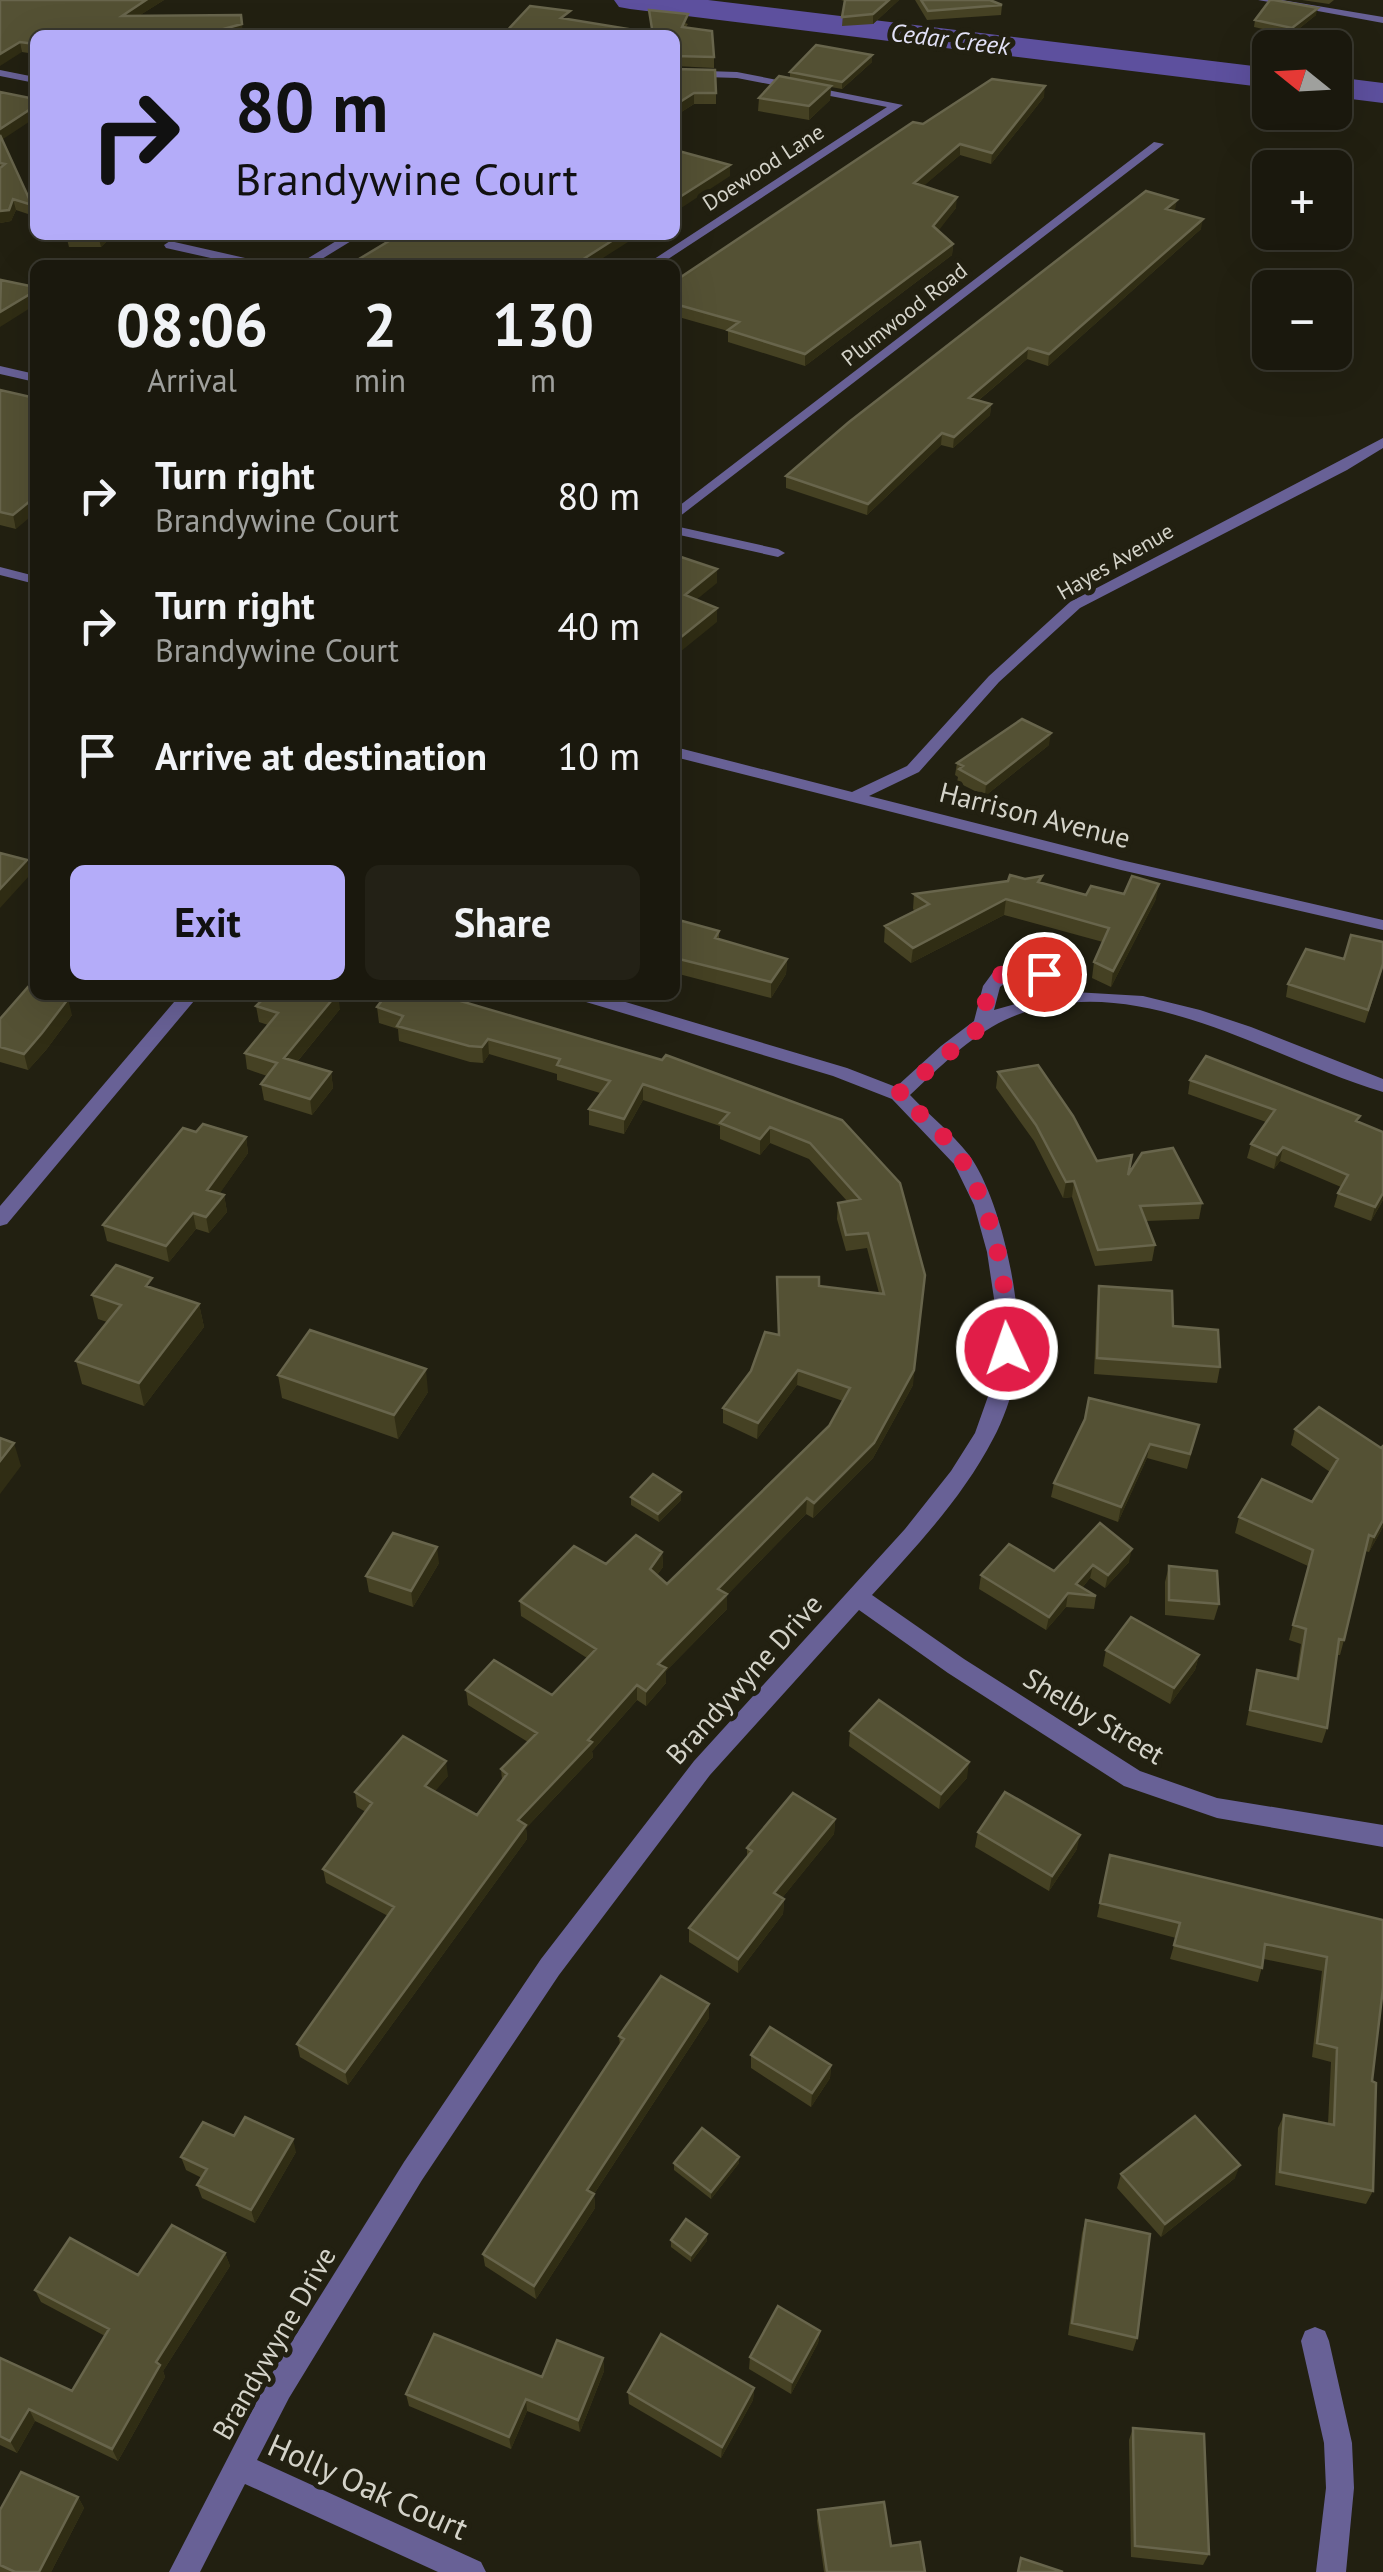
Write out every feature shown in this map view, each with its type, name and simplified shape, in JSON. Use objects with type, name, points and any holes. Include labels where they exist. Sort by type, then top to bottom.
[{"type":"street","points":[[1264,0],[1383,20]]},
{"type":"street","points":[[0,73],[30,79]]},
{"type":"street","name":"Doewood Lane","points":[[660,260],[898,105],[737,75],[680,73]]},
{"type":"street","name":"Plumwood Road","points":[[680,512],[1158,144]]},
{"type":"street","points":[[312,260],[346,240]]},
{"type":"street","points":[[170,245],[237,260]]},
{"type":"street","points":[[0,370],[30,377]]},
{"type":"street","name":"Hayes Avenue","points":[[854,798],[913,769],[994,679],[1075,606],[1383,442]]},
{"type":"street","points":[[680,531],[778,553]]},
{"type":"street","points":[[0,571],[30,579]]},
{"type":"street","name":"Harrison Avenue","points":[[680,753],[1383,925]]},
{"type":"street","points":[[983,1025],[984,999],[991,982],[1008,970],[1024,968],[1044,974],[1068,996]]},
{"type":"street","points":[[898,1094],[983,1025],[1030,1004],[1068,996],[1107,998],[1200,1018],[1383,1086]]},
{"type":"street","points":[[0,1219],[186,1000]]},
{"type":"street","name":"Brandywyne Drive","points":[[184,2572],[279,2388],[413,2171],[550,1966],[702,1768],[858,1597],[959,1476],[985,1434],[1006,1374],[1008,1325],[997,1252],[984,1205],[962,1160],[898,1094],[840,1072],[599,1000]]},
{"type":"street","name":"Shelby Street","points":[[858,1597],[956,1666],[1132,1779],[1217,1808],[1383,1836]]},
{"type":"street","points":[[1315,2341],[1338,2443],[1340,2488],[1331,2572]]},
{"type":"street","name":"Holly Oak Court","points":[[237,2466],[471,2572]]},
{"type":"building","points":[[0,0],[146,0],[122,16],[241,15],[242,24],[220,30],[30,30],[30,43],[20,42],[0,54]]},
{"type":"building","points":[[845,0],[889,0],[873,14],[842,17]]},
{"type":"building","points":[[921,0],[990,0],[1002,5],[928,11]]},
{"type":"building","points":[[1270,0],[1318,8],[1292,28],[1255,20]]},
{"type":"building","points":[[530,6],[570,11],[561,18],[635,30],[508,30]]},
{"type":"building","points":[[649,10],[688,14],[682,27],[712,31],[714,57],[680,56],[680,30],[652,30]]},
{"type":"building","points":[[816,45],[872,55],[842,82],[790,72]]},
{"type":"building","points":[[680,69],[715,70],[716,93],[694,93],[680,102]]},
{"type":"building","points":[[779,76],[831,86],[809,106],[759,98]]},
{"type":"building","points":[[992,79],[1045,86],[992,153],[960,144],[914,183],[957,197],[933,226],[953,244],[805,354],[728,330],[739,322],[680,305],[680,278],[913,122],[923,124]]},
{"type":"building","points":[[0,92],[30,98],[30,109],[0,129]]},
{"type":"building","points":[[0,135],[30,204],[13,199],[9,210],[0,211],[0,168],[5,164],[0,163]]},
{"type":"building","points":[[680,151],[730,165],[680,197]]},
{"type":"building","points":[[1146,191],[1177,200],[1166,209],[1203,219],[1049,354],[1028,348],[969,398],[991,404],[954,437],[942,433],[868,504],[786,476],[849,422]]},
{"type":"building","points":[[391,240],[613,240],[582,260],[357,260]]},
{"type":"building","points":[[1,280],[30,286],[30,294],[0,312]]},
{"type":"building","points":[[0,390],[30,397],[30,501],[13,515],[0,512]]},
{"type":"building","points":[[680,557],[717,569],[685,595],[717,608],[680,638]]},
{"type":"building","points":[[1022,719],[1051,733],[986,784],[959,769],[963,766],[957,763]]},
{"type":"building","points":[[0,853],[27,860],[0,889]]},
{"type":"building","points":[[1010,875],[1025,879],[1042,876],[1038,882],[1086,895],[1091,886],[1124,894],[1132,876],[1159,884],[1113,971],[1094,962],[1109,928],[1006,899],[913,948],[885,926],[929,904],[914,894],[1008,881]]},
{"type":"building","points":[[680,920],[719,931],[715,938],[787,959],[771,982],[680,959]]},
{"type":"building","points":[[1351,935],[1383,942],[1383,964],[1368,1010],[1288,984],[1306,949],[1344,959]]},
{"type":"building","points":[[28,987],[30,1000],[67,1000],[24,1054],[0,1047],[0,1019]]},
{"type":"building","points":[[262,1000],[332,1000],[284,1058],[331,1072],[310,1099],[261,1084],[277,1063],[245,1053],[278,1013],[256,1006]]},
{"type":"building","points":[[382,1000],[457,1000],[662,1060],[666,1055],[842,1120],[900,1183],[925,1275],[914,1370],[874,1443],[814,1503],[807,1498],[718,1589],[727,1594],[658,1664],[666,1668],[646,1691],[637,1685],[588,1740],[592,1742],[518,1820],[526,1825],[345,2072],[297,2044],[394,1907],[323,1869],[372,1803],[355,1792],[403,1736],[446,1761],[425,1786],[477,1815],[507,1774],[501,1769],[537,1733],[466,1690],[494,1660],[552,1695],[596,1649],[520,1601],[574,1546],[606,1564],[636,1535],[662,1552],[650,1569],[667,1584],[829,1426],[850,1388],[798,1370],[758,1423],[723,1408],[751,1371],[765,1332],[779,1335],[777,1277],[819,1277],[819,1286],[884,1294],[868,1233],[846,1235],[838,1203],[860,1199],[810,1143],[770,1127],[760,1139],[720,1123],[729,1113],[643,1084],[624,1119],[589,1109],[610,1081],[557,1065],[560,1059],[488,1039],[482,1047],[469,1046],[397,1026],[403,1016],[377,1007]]},
{"type":"building","points":[[1206,1056],[1360,1116],[1356,1121],[1383,1132],[1383,1193],[1375,1207],[1338,1193],[1348,1175],[1283,1147],[1277,1155],[1251,1144],[1275,1110],[1190,1080]]},
{"type":"building","points":[[1038,1065],[1073,1116],[1097,1161],[1132,1155],[1128,1175],[1142,1153],[1173,1148],[1202,1203],[1140,1206],[1155,1245],[1098,1250],[1074,1181],[1066,1182],[1036,1125],[998,1072]]},
{"type":"building","points":[[203,1124],[246,1137],[207,1190],[224,1195],[206,1217],[193,1213],[166,1246],[103,1225],[183,1128],[196,1132]]},
{"type":"building","points":[[116,1265],[152,1278],[146,1286],[199,1304],[139,1383],[76,1361],[121,1305],[92,1295]]},
{"type":"building","points":[[1099,1286],[1172,1291],[1173,1326],[1218,1330],[1220,1367],[1097,1358]]},
{"type":"building","points":[[310,1330],[426,1369],[394,1415],[278,1375]]},
{"type":"building","points":[[1089,1398],[1199,1425],[1190,1454],[1150,1444],[1121,1507],[1054,1483],[1085,1419]]},
{"type":"building","points":[[1319,1407],[1383,1446],[1383,1520],[1374,1537],[1369,1535],[1344,1640],[1339,1639],[1327,1728],[1250,1710],[1257,1670],[1298,1679],[1306,1629],[1293,1625],[1313,1550],[1239,1517],[1262,1479],[1312,1502],[1338,1459],[1295,1429]]},
{"type":"building","points":[[0,1438],[14,1443],[0,1461]]},
{"type":"building","points":[[653,1474],[681,1492],[658,1514],[631,1497]]},
{"type":"building","points":[[1100,1523],[1132,1549],[1108,1575],[1093,1565],[1076,1584],[1096,1596],[1068,1593],[1049,1617],[981,1575],[1009,1544],[1054,1571]]},
{"type":"building","points":[[393,1533],[437,1547],[411,1591],[366,1576]]},
{"type":"building","points":[[1169,1566],[1217,1571],[1219,1604],[1169,1600]]},
{"type":"building","points":[[1131,1617],[1199,1655],[1174,1688],[1106,1650]]},
{"type":"building","points":[[879,1700],[969,1762],[941,1794],[850,1731]]},
{"type":"building","points":[[1005,1792],[1080,1835],[1052,1876],[978,1832]]},
{"type":"building","points":[[793,1793],[835,1819],[774,1893],[784,1899],[738,1959],[689,1928]]},
{"type":"building","points":[[1110,1855],[1383,1920],[1383,1988],[1372,2081],[1376,2083],[1373,2191],[1280,2172],[1284,2115],[1334,2125],[1337,2048],[1317,2043],[1327,1957],[1265,1944],[1262,1968],[1174,1945],[1180,1923],[1100,1903]]},
{"type":"building","points":[[661,1976],[709,2004],[587,2190],[594,2194],[534,2286],[483,2254],[624,2039],[619,2036]]},
{"type":"building","points":[[770,2027],[831,2065],[812,2093],[751,2055]]},
{"type":"building","points":[[1195,2116],[1240,2165],[1165,2224],[1121,2174]]},
{"type":"building","points":[[245,2117],[293,2139],[251,2210],[197,2185],[207,2169],[181,2157],[203,2122],[234,2136]]},
{"type":"building","points":[[702,2128],[739,2157],[711,2192],[674,2163]]},
{"type":"building","points":[[686,2219],[707,2234],[691,2255],[671,2240]]},
{"type":"building","points":[[1086,2220],[1150,2234],[1137,2338],[1072,2323]]},
{"type":"building","points":[[172,2225],[225,2253],[156,2362],[160,2365],[112,2449],[29,2409],[10,2441],[0,2436],[0,2358],[72,2391],[109,2329],[35,2290],[70,2238],[138,2275]]},
{"type":"building","points":[[778,2306],[820,2331],[792,2382],[750,2357]]},
{"type":"building","points":[[434,2334],[542,2377],[557,2340],[603,2358],[578,2420],[526,2399],[509,2437],[406,2394]]},
{"type":"building","points":[[661,2334],[754,2388],[722,2447],[628,2392]]},
{"type":"building","points":[[1133,2428],[1204,2434],[1209,2554],[1135,2546]]},
{"type":"building","points":[[21,2472],[78,2497],[39,2572],[15,2572],[0,2565],[0,2510]]},
{"type":"building","points":[[884,2502],[891,2546],[920,2542],[925,2572],[827,2572],[818,2510]]},
{"type":"building","points":[[1021,2558],[1063,2572],[1018,2572]]},
{"type":"waterway","name":"Cedar Creek","points":[[630,0],[1252,76]]},
{"type":"waterway","name":"Cedar Creek","points":[[1352,89],[1383,93]]},
{"type":"route","points":[[1007,1349],[1008,1325],[997,1252],[984,1205],[962,1160],[946,1139],[898,1094],[983,1025],[984,999],[991,982],[1008,970],[1024,968],[1044,974]]}]
